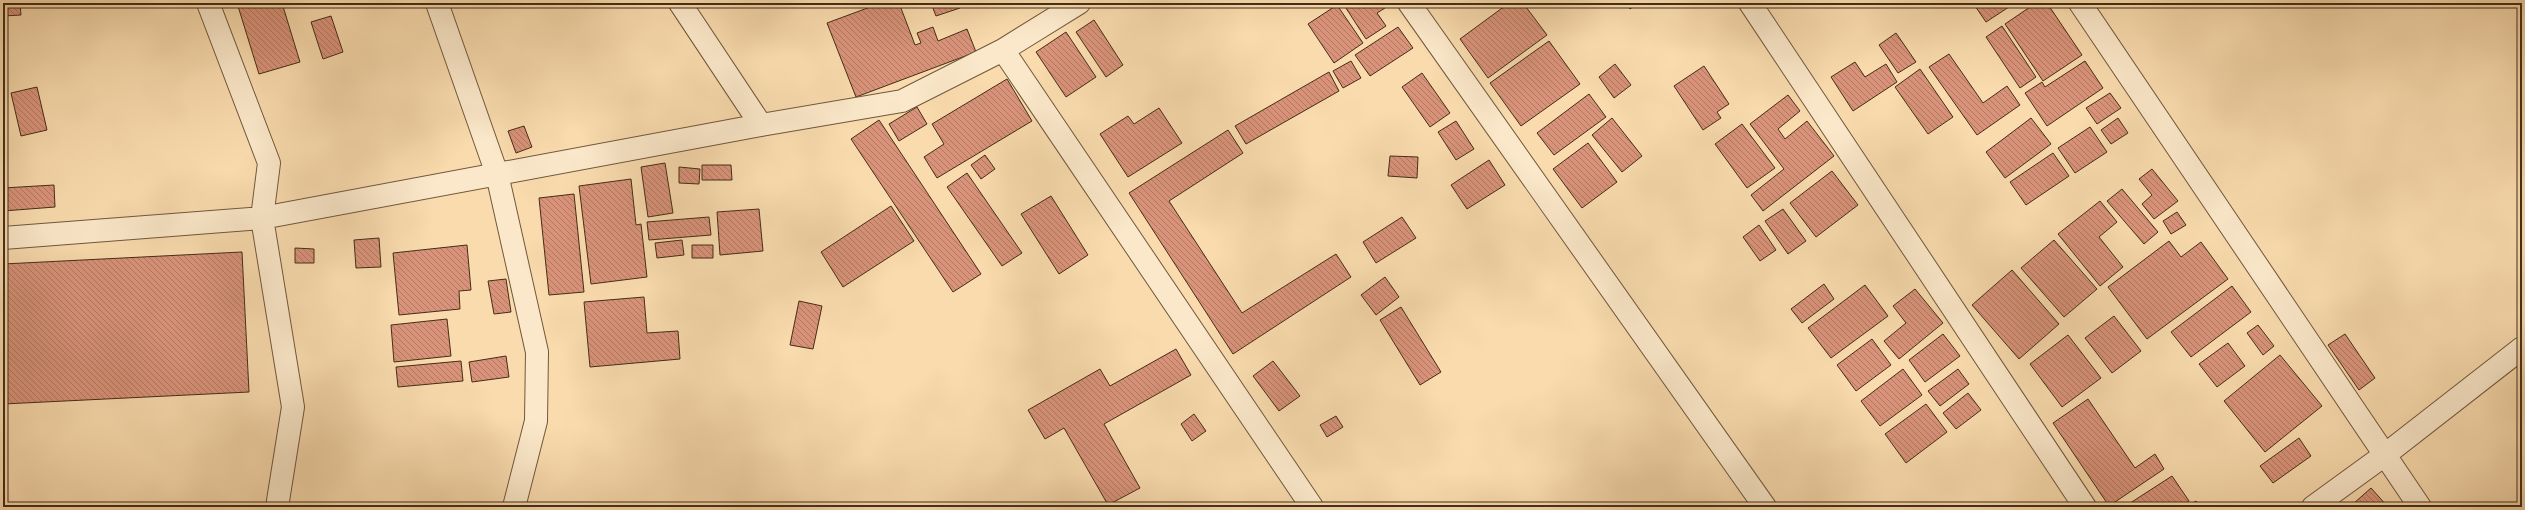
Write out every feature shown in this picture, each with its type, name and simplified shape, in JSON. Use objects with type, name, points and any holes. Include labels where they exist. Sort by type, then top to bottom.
[{"type":"street","points":[[208,3],[269,163],[262,218],[293,407],[277,507]]},
{"type":"street","points":[[437,3],[497,174],[537,352],[536,421],[514,507]]},
{"type":"street","points":[[680,3],[761,125]]},
{"type":"street","points":[[3,238],[262,218],[761,125],[902,101],[1003,50],[1078,3]]},
{"type":"street","points":[[1409,3],[1765,507]]},
{"type":"street","points":[[1750,3],[2085,507]]},
{"type":"street","points":[[2080,3],[2386,454],[2420,507]]},
{"type":"street","points":[[1003,50],[1312,507]]},
{"type":"street","points":[[2313,507],[2386,454],[2522,348]]},
{"type":"building","points":[[3,3],[20,3],[21,15],[3,16]]},
{"type":"building","points":[[237,3],[282,3],[300,62],[259,74]]},
{"type":"building","points":[[881,3],[899,3],[915,45],[921,43],[917,33],[933,27],[938,41],[967,29],[976,52],[856,97],[827,23]]},
{"type":"building","points":[[931,3],[958,3],[960,8],[936,16]]},
{"type":"building","points":[[1346,3],[1381,3],[1385,8],[1377,13],[1386,26],[1366,39],[1344,5]]},
{"type":"building","points":[[1509,3],[1523,3],[1547,35],[1488,78],[1460,39]]},
{"type":"building","points":[[1625,3],[1638,3],[1630,9]]},
{"type":"building","points":[[1973,3],[2015,3],[1986,22]]},
{"type":"building","points":[[2036,3],[2047,3],[2082,55],[2043,81],[2005,24]]},
{"type":"building","points":[[1337,5],[1363,43],[1334,63],[1308,24]]},
{"type":"building","points":[[331,16],[343,52],[323,59],[311,22]]},
{"type":"building","points":[[1094,20],[1123,65],[1106,77],[1076,32]]},
{"type":"building","points":[[2002,26],[2036,77],[2020,88],[1986,37]]},
{"type":"building","points":[[1398,27],[1413,48],[1370,76],[1355,55]]},
{"type":"building","points":[[1066,32],[1096,77],[1066,97],[1036,52]]},
{"type":"building","points":[[1896,33],[1916,62],[1898,73],[1879,45]]},
{"type":"building","points":[[1549,41],[1580,84],[1521,126],[1490,83]]},
{"type":"building","points":[[1949,54],[1983,103],[2007,86],[2020,105],[1977,135],[1929,67]]},
{"type":"building","points":[[1351,61],[1361,78],[1343,88],[1333,71]]},
{"type":"building","points":[[2085,61],[2103,88],[2047,126],[2025,93],[2042,82],[2045,87]]},
{"type":"building","points":[[1855,62],[1865,77],[1886,64],[1897,82],[1853,111],[1831,77]]},
{"type":"building","points":[[1615,64],[1631,85],[1614,98],[1599,77]]},
{"type":"building","points":[[1704,66],[1729,104],[1717,112],[1721,118],[1703,130],[1674,86]]},
{"type":"building","points":[[1920,69],[1953,117],[1928,134],[1895,87]]},
{"type":"building","points":[[1329,72],[1339,91],[1246,144],[1235,126]]},
{"type":"building","points":[[1422,73],[1450,113],[1430,127],[1402,87]]},
{"type":"building","points":[[1007,79],[1032,121],[937,178],[924,157],[944,144],[932,124]]},
{"type":"building","points":[[37,87],[47,130],[21,136],[11,93]]},
{"type":"building","points":[[2110,93],[2121,108],[2097,124],[2086,108]]},
{"type":"building","points":[[1589,94],[1606,117],[1554,155],[1537,133]]},
{"type":"building","points":[[1788,95],[1800,111],[1778,129],[1785,139],[1807,121],[1834,156],[1763,211],[1751,195],[1784,169],[1750,124]]},
{"type":"building","points":[[917,107],[927,124],[899,141],[889,124]]},
{"type":"building","points":[[1159,108],[1182,143],[1128,177],[1100,134],[1128,116],[1134,124]]},
{"type":"building","points":[[1612,118],[1642,156],[1622,172],[1592,135]]},
{"type":"building","points":[[2031,118],[2051,144],[2005,178],[1986,152]]},
{"type":"building","points":[[2118,118],[2128,133],[2111,144],[2101,130]]},
{"type":"building","points":[[879,120],[981,274],[953,292],[851,139]]},
{"type":"building","points":[[1456,121],[1474,149],[1456,160],[1438,132]]},
{"type":"building","points":[[1742,124],[1775,168],[1747,188],[1715,144]]},
{"type":"building","points":[[524,126],[532,147],[516,153],[508,131]]},
{"type":"building","points":[[2090,127],[2107,152],[2075,173],[2058,148]]},
{"type":"building","points":[[1228,130],[1243,153],[1169,201],[1242,313],[1336,254],[1351,277],[1233,354],[1129,193]]},
{"type":"building","points":[[1588,143],[1617,182],[1582,208],[1553,169]]},
{"type":"building","points":[[2053,153],[2069,176],[2026,205],[2010,182]]},
{"type":"building","points":[[985,155],[995,169],[981,179],[971,165]]},
{"type":"building","points":[[1390,156],[1418,157],[1417,178],[1388,176]]},
{"type":"building","points":[[1489,160],[1505,185],[1467,209],[1451,185]]},
{"type":"building","points":[[665,163],[673,213],[648,217],[641,167]]},
{"type":"building","points":[[702,165],[731,165],[732,180],[702,180]]},
{"type":"building","points":[[679,167],[700,169],[699,184],[679,183]]},
{"type":"building","points":[[2152,169],[2178,201],[2154,219],[2142,204],[2152,195],[2139,179]]},
{"type":"building","points":[[1832,171],[1858,205],[1816,237],[1790,203]]},
{"type":"building","points":[[967,173],[1022,253],[1002,266],[947,187]]},
{"type":"building","points":[[631,179],[636,225],[641,224],[647,277],[591,284],[579,186]]},
{"type":"building","points":[[54,185],[55,207],[3,211],[3,188]]},
{"type":"building","points":[[2122,189],[2158,232],[2144,244],[2107,201]]},
{"type":"building","points":[[574,194],[584,292],[549,295],[539,198]]},
{"type":"building","points":[[1051,196],[1088,255],[1059,274],[1021,214]]},
{"type":"building","points":[[2100,201],[2117,222],[2099,237],[2123,267],[2100,286],[2058,234]]},
{"type":"building","points":[[891,206],[914,241],[843,287],[821,252]]},
{"type":"building","points":[[759,209],[763,251],[720,255],[717,212]]},
{"type":"building","points":[[1783,209],[1806,241],[1788,254],[1765,221]]},
{"type":"building","points":[[2177,212],[2186,225],[2171,234],[2163,221]]},
{"type":"building","points":[[709,217],[711,235],[649,240],[647,222]]},
{"type":"building","points":[[1402,217],[1416,238],[1376,263],[1363,242]]},
{"type":"building","points":[[1759,225],[1776,250],[1760,261],[1743,237]]},
{"type":"building","points":[[379,238],[381,267],[356,268],[354,240]]},
{"type":"building","points":[[682,240],[684,255],[657,258],[655,243]]},
{"type":"building","points":[[2054,240],[2097,289],[2064,317],[2021,268]]},
{"type":"building","points":[[2169,241],[2181,257],[2201,242],[2228,279],[2147,339],[2108,287]]},
{"type":"building","points":[[467,245],[471,290],[459,291],[460,309],[399,315],[393,253]]},
{"type":"building","points":[[692,245],[713,245],[713,258],[692,258]]},
{"type":"building","points":[[295,248],[314,249],[314,263],[295,263]]},
{"type":"building","points":[[242,252],[249,392],[3,404],[3,264]]},
{"type":"building","points":[[2012,270],[2059,324],[2019,359],[1972,305]]},
{"type":"building","points":[[1385,277],[1399,297],[1376,315],[1361,295]]},
{"type":"building","points":[[506,279],[511,312],[494,314],[488,281]]},
{"type":"building","points":[[1824,284],[1834,299],[1802,323],[1791,309]]},
{"type":"building","points":[[1865,285],[1888,316],[1831,358],[1808,328]]},
{"type":"building","points":[[2232,286],[2251,312],[2191,357],[2171,332]]},
{"type":"building","points":[[1915,289],[1943,323],[1899,359],[1884,341],[1906,323],[1893,306]]},
{"type":"building","points":[[644,297],[647,333],[678,331],[680,359],[590,367],[584,302]]},
{"type":"building","points":[[799,301],[822,306],[813,349],[790,345]]},
{"type":"building","points":[[1401,307],[1441,372],[1420,385],[1380,320]]},
{"type":"building","points":[[2114,316],[2141,351],[2112,373],[2085,338]]},
{"type":"building","points":[[447,319],[451,356],[394,362],[391,325]]},
{"type":"building","points":[[2258,325],[2274,346],[2263,355],[2247,333]]},
{"type":"building","points":[[1943,334],[1960,356],[1925,382],[1909,360]]},
{"type":"building","points":[[2345,334],[2375,378],[2359,390],[2328,345]]},
{"type":"building","points":[[2068,335],[2101,378],[2062,407],[2030,364]]},
{"type":"building","points":[[1872,339],[1891,365],[1856,391],[1837,365]]},
{"type":"building","points":[[2228,343],[2245,366],[2217,387],[2199,364]]},
{"type":"building","points":[[1176,349],[1191,375],[1104,424],[1140,488],[1108,505],[1064,428],[1045,439],[1028,410],[1100,369],[1110,386]]},
{"type":"building","points":[[2280,355],[2322,406],[2265,452],[2224,401]]},
{"type":"building","points":[[506,356],[509,377],[472,382],[469,362]]},
{"type":"building","points":[[461,361],[463,381],[398,387],[396,367]]},
{"type":"building","points":[[1273,361],[1300,396],[1279,411],[1253,376]]},
{"type":"building","points":[[1903,369],[1922,395],[1880,426],[1861,401]]},
{"type":"building","points":[[1958,369],[1969,384],[1940,406],[1928,391]]},
{"type":"building","points":[[1968,393],[1981,410],[1956,429],[1943,413]]},
{"type":"building","points":[[2088,399],[2135,468],[2155,454],[2164,469],[2109,506],[2053,423]]},
{"type":"building","points":[[1926,404],[1947,432],[1906,463],[1885,434]]},
{"type":"building","points":[[1194,414],[1206,431],[1192,441],[1181,424]]},
{"type":"building","points":[[1336,416],[1343,427],[1327,437],[1320,425]]},
{"type":"building","points":[[2299,438],[2311,456],[2273,483],[2260,466]]},
{"type":"building","points":[[2172,476],[2189,501],[2179,507],[2124,507]]},
{"type":"building","points":[[2371,488],[2388,507],[2356,507],[2353,504]]},
{"type":"building","points":[[2196,501],[2201,507],[2187,507]]}]
